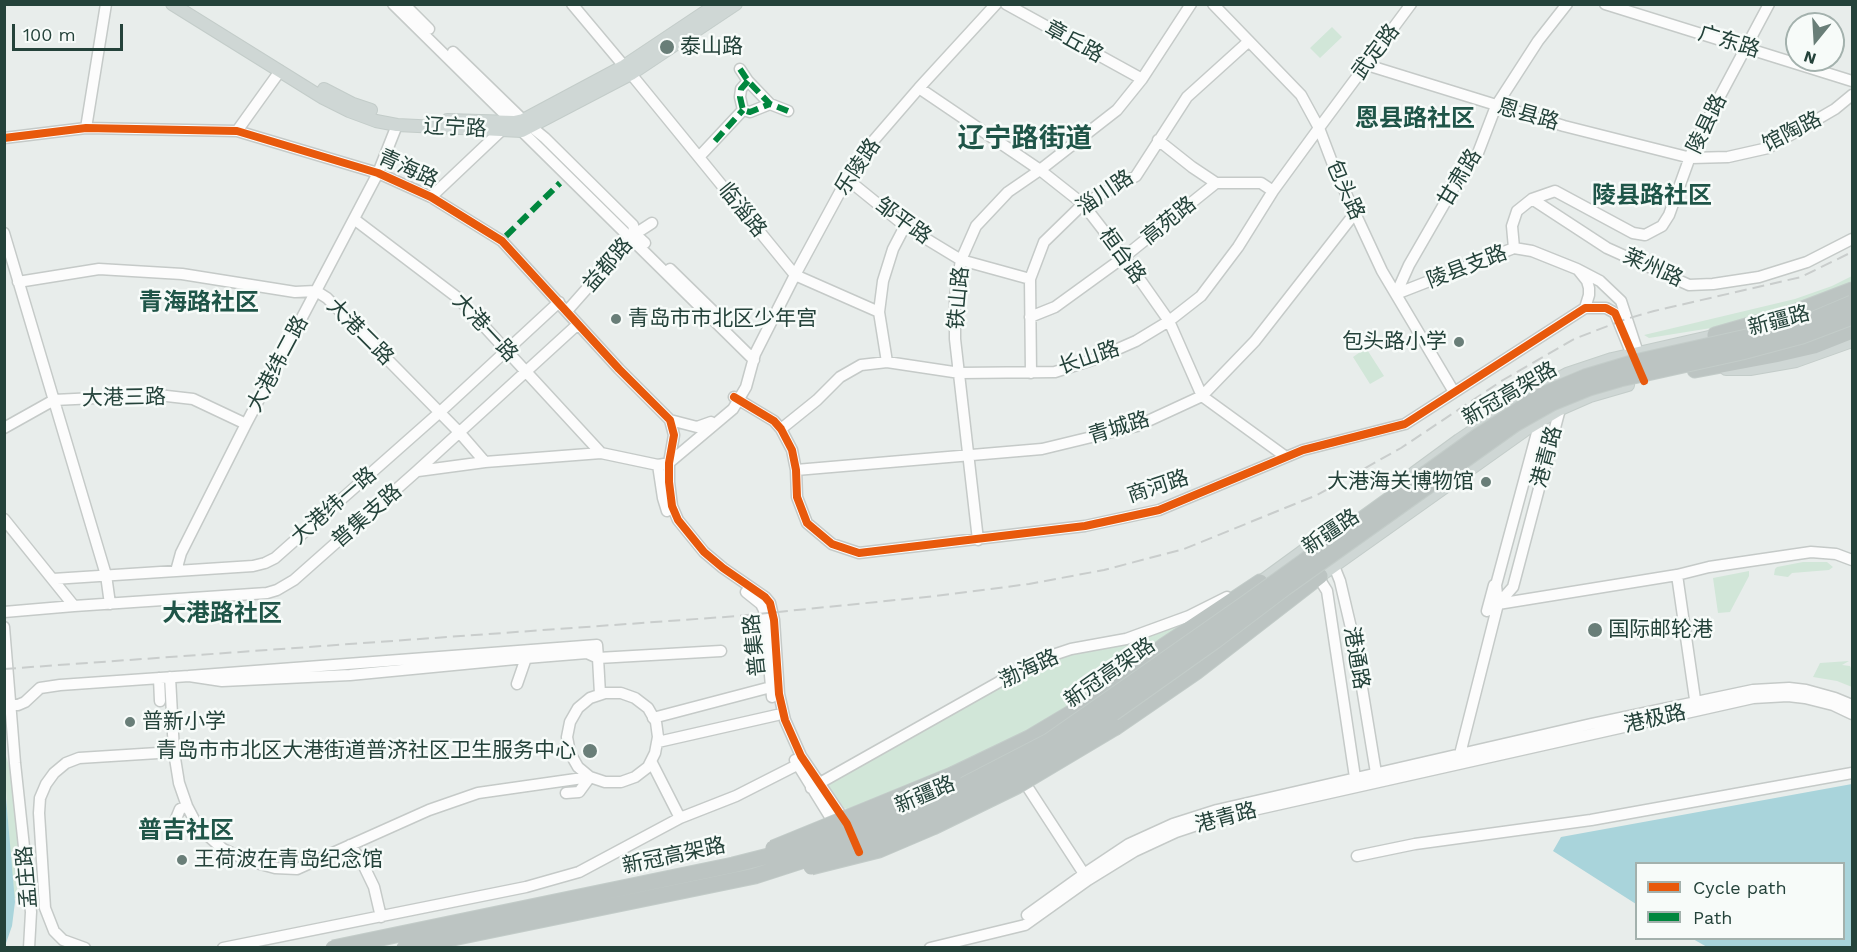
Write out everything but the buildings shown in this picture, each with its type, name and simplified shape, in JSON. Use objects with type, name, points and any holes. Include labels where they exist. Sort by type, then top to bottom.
[{"type":"highway","points":[[1715,335],[1792,314],[1852,290]]},
{"type":"highway","name":"新冠高架路","points":[[333,948],[733,865],[808,846],[924,804],[1049,741],[1478,436],[1542,395],[1585,377],[1635,362],[1800,325],[1852,303]]},
{"type":"highway","name":"新冠高架路","points":[[404,948],[755,876],[852,845],[934,813],[1027,767],[1127,704],[1515,424],[1552,404],[1589,388],[1802,336],[1852,317]]},
{"type":"highway","points":[[1695,370],[1814,346],[1852,331]]},
{"type":"highway","points":[[755,876],[821,866],[879,850],[971,810],[1017,786],[1116,727],[1196,672],[1320,576]]},
{"type":"highway","points":[[733,865],[853,814],[917,791],[1029,738],[1081,707],[1165,645],[1260,582]]},
{"type":"main road","name":"辽宁路","points":[[172,4],[349,111],[376,121],[397,125],[499,130],[522,125]]},
{"type":"main road","name":"辽宁路","points":[[187,4],[326,91],[353,104],[381,114],[399,117],[522,125]]},
{"type":"main road","points":[[627,70],[717,4]]},
{"type":"main road","points":[[522,125],[627,70],[736,4]]},
{"type":"main road","name":"新疆路","points":[[842,826],[884,813],[951,785],[1042,740],[1091,709],[1206,627],[1260,582],[1314,543],[1357,516],[1459,440],[1525,396],[1567,374],[1612,359],[1715,335],[1778,325],[1852,298]]},
{"type":"main road","name":"新疆路","points":[[859,852],[914,831],[1021,777],[1114,721],[1251,621],[1320,576],[1534,424],[1560,409],[1590,396],[1787,346],[1852,324]]},
{"type":"main road","name":"新疆路","points":[[1695,370],[1750,369],[1796,361],[1852,341]]},
{"type":"street","points":[[86,128],[106,4]]},
{"type":"street","points":[[393,4],[522,125]]},
{"type":"street","points":[[404,4],[753,357]]},
{"type":"street","name":"临淄路","points":[[572,4],[795,275],[879,312]]},
{"type":"street","name":"乐陵路","points":[[664,464],[728,414],[753,357],[847,179],[868,147],[996,4]]},
{"type":"street","name":"章丘路","points":[[1006,4],[1142,79]]},
{"type":"street","name":"铁山路","points":[[978,540],[955,339],[954,296],[961,260],[976,226],[1008,192],[1117,110],[1142,79],[1191,4]]},
{"type":"street","name":"包头路","points":[[1213,4],[1301,95],[1382,271],[1454,392]]},
{"type":"street","name":"武定路","points":[[1318,128],[1411,4]]},
{"type":"street","name":"甘肃路","points":[[1396,294],[1409,266],[1454,187],[1478,153],[1496,106],[1538,41],[1567,4]]},
{"type":"street","name":"广东路","points":[[1605,4],[1852,81]]},
{"type":"street","name":"陵县路","points":[[1532,199],[1555,191],[1633,233],[1645,234],[1656,230],[1665,222],[1691,158],[1695,142],[1769,4]]},
{"type":"street","name":"淄川路","points":[[1031,373],[1030,279],[1044,242],[1083,204],[1136,176],[1187,97],[1249,41]]},
{"type":"street","name":"恩县路","points":[[1367,65],[1496,106],[1691,158]]},
{"type":"street","points":[[740,69],[748,81],[771,104],[788,111]]},
{"type":"street","points":[[237,131],[280,71]]},
{"type":"street","points":[[743,110],[741,89],[748,81]]},
{"type":"street","name":"桓台路","points":[[919,88],[1040,170],[1083,204],[1169,321],[1202,396]]},
{"type":"street","name":"馆陶路","points":[[1691,158],[1728,158],[1768,148],[1835,109],[1852,95]]},
{"type":"street","points":[[743,110],[750,112],[771,104]]},
{"type":"street","points":[[699,157],[743,110]]},
{"type":"street","name":"大港纬二路","points":[[176,571],[181,553],[246,424],[378,173],[397,125]]},
{"type":"street","name":"青海路","points":[[4,138],[86,128],[237,131],[378,173],[431,197],[502,241],[670,420]]},
{"type":"street","name":"长山路","points":[[781,429],[817,400],[840,376],[861,365],[887,362],[960,373],[1055,372],[1095,359],[1136,341],[1169,321],[1201,296],[1238,247],[1273,191],[1318,128]]},
{"type":"street","points":[[431,197],[499,130]]},
{"type":"street","name":"高苑路","points":[[1158,140],[1216,183],[1261,183],[1273,191]]},
{"type":"street","name":"邹平路","points":[[847,179],[905,226],[961,260],[1030,279]]},
{"type":"street","name":"高苑路","points":[[1030,317],[1055,307],[1124,257],[1216,183]]},
{"type":"street","points":[[1514,248],[1513,218],[1521,207],[1532,199]]},
{"type":"street","name":"莱州路","points":[[1532,199],[1607,248],[1689,285],[1759,277],[1807,262],[1852,239]]},
{"type":"street","name":"青城路","points":[[796,471],[1042,449],[1137,426],[1202,396],[1255,340],[1355,213]]},
{"type":"street","name":"大港一路","points":[[354,219],[448,289],[601,453]]},
{"type":"street","name":"益都路","points":[[567,311],[633,237],[652,224]]},
{"type":"street","points":[[887,362],[879,312],[883,281],[893,249],[905,226]]},
{"type":"street","points":[[4,233],[106,574],[110,604]]},
{"type":"street","name":"陵县支路","points":[[1396,294],[1514,248],[1550,257],[1600,281],[1621,301],[1636,354]]},
{"type":"street","points":[[1576,268],[1587,281],[1589,288],[1585,308],[1606,308],[1615,313],[1636,354],[1644,381]]},
{"type":"street","name":"大港二路","points":[[18,282],[99,269],[182,274],[295,292],[316,291],[327,298],[440,412],[485,462]]},
{"type":"street","name":"大港纬一路","points":[[53,579],[253,566],[275,558],[559,303]]},
{"type":"street","name":"商河路","points":[[735,400],[774,421],[781,429],[792,450],[797,497],[807,523],[832,544],[859,554],[1085,526],[1159,510],[1302,450],[1405,424],[1585,308]]},
{"type":"street","points":[[417,471],[578,324]]},
{"type":"street","name":"乐陵路","points":[[664,464],[673,448],[711,422],[746,387],[753,357]]},
{"type":"street","points":[[746,387],[746,394],[754,409]]},
{"type":"street","name":"大港三路","points":[[4,428],[54,399],[158,395],[193,399],[246,424]]},
{"type":"street","points":[[1202,396],[1286,457]]},
{"type":"street","points":[[735,400],[781,429]]},
{"type":"street","name":"港青路","points":[[1498,604],[1513,587],[1560,409]]},
{"type":"street","points":[[1504,584],[1548,416]]},
{"type":"street","points":[[673,448],[674,435],[670,420],[697,427],[711,422]]},
{"type":"street","points":[[1487,611],[1534,424]]},
{"type":"street","name":"港青路","points":[[930,948],[1025,925],[1086,877],[1176,832],[1218,818],[1458,759],[1498,604],[1496,585],[1538,429],[1534,424]]},
{"type":"street","name":"普集支路","points":[[74,606],[267,593],[277,590],[294,580],[417,471],[485,462],[601,453],[664,464]]},
{"type":"street","name":"普集路","points":[[664,464],[665,506],[671,521],[701,559],[760,604],[764,610],[771,687],[777,715],[797,765],[815,786]]},
{"type":"street","name":"普集路","points":[[664,464],[672,506],[678,520],[704,552],[770,603],[774,620],[779,694],[785,720],[815,786]]},
{"type":"street","points":[[4,519],[74,606]]},
{"type":"street","name":"港通路","points":[[1314,543],[1334,566],[1340,581],[1355,645],[1377,778]]},
{"type":"street","points":[[1498,604],[1677,575],[1709,567],[1811,552],[1836,554],[1852,560]]},
{"type":"street","name":"港通路","points":[[1298,554],[1320,576],[1327,591],[1355,783]]},
{"type":"street","points":[[1677,575],[1696,705]]},
{"type":"street","name":"渤海路","points":[[815,786],[1038,660],[1071,649],[1126,639],[1189,616],[1260,582]]},
{"type":"street","points":[[4,612],[74,606]]},
{"type":"street","name":"孟庄路","points":[[4,627],[31,912],[29,948]]},
{"type":"street","points":[[10,704],[18,705],[24,702],[40,688],[597,645],[600,694]]},
{"type":"street","points":[[189,676],[222,681],[350,675],[587,653],[598,658],[722,651]]},
{"type":"street","points":[[517,684],[526,658]]},
{"type":"street","points":[[160,701],[164,677]]},
{"type":"street","points":[[164,677],[178,783],[198,827],[223,849],[249,861],[275,868],[297,869],[429,810],[478,793],[590,777]]},
{"type":"street","points":[[653,718],[771,687]]},
{"type":"street","name":"港极路","points":[[1458,759],[1753,690],[1789,688],[1806,690],[1852,705]]},
{"type":"street","points":[[621,693],[636,698],[648,708],[653,718],[656,722],[658,742],[656,753],[648,767],[635,777],[621,782],[605,782],[590,777],[578,766],[570,753],[567,737],[570,722],[578,708],[590,698],[600,694],[621,693]]},
{"type":"street","name":"港极路","points":[[1696,705],[1788,696],[1833,705],[1852,714]]},
{"type":"street","points":[[658,742],[777,715]]},
{"type":"street","points":[[85,948],[58,936],[45,908],[39,813],[40,798],[46,784],[60,768],[79,758],[174,752]]},
{"type":"street","points":[[651,761],[680,818]]},
{"type":"street","points":[[223,948],[526,887],[579,872],[680,818],[736,796],[797,765]]},
{"type":"street","points":[[1357,856],[1459,837],[1591,820],[1852,773]]},
{"type":"street","points":[[566,793],[579,792],[590,777]]},
{"type":"street","points":[[1021,777],[1086,877]]},
{"type":"street","points":[[815,786],[859,852]]},
{"type":"street","points":[[171,831],[180,809],[187,806]]},
{"type":"street","points":[[350,845],[361,860],[374,887],[381,916]]},
{"type":"green space","points":[[1332,27],[1342,37],[1320,58],[1310,48]]},
{"type":"green space","points":[[1852,276],[1852,283],[1826,295],[1736,324],[1649,338],[1644,335],[1795,299]]},
{"type":"green space","points":[[1366,348],[1384,376],[1370,384],[1353,357]]},
{"type":"green space","points":[[1803,562],[1827,562],[1833,567],[1829,570],[1792,573],[1788,577],[1774,575],[1777,567]]},
{"type":"green space","points":[[1749,571],[1749,576],[1730,612],[1718,613],[1713,578]]},
{"type":"green space","points":[[1197,615],[1140,659],[1034,731],[853,811],[844,808],[829,787],[830,781],[1046,661],[1140,637]]},
{"type":"green space","points":[[1849,661],[1842,665],[1850,666],[1852,670],[1852,687],[1837,681],[1813,677],[1820,663]]},
{"type":"green space","points":[[4,733],[23,863],[15,864],[18,898],[14,898],[12,888]]},
{"type":"water","points":[[4,774],[15,902],[12,926],[5,946]]},
{"type":"water","points":[[1852,784],[1852,947],[1707,947],[1695,940],[1845,940],[1845,862],[1635,862],[1635,903],[1553,851],[1561,837]]},
{"type":"railway","points":[[4,669],[738,616],[936,596],[1029,584],[1104,570],[1184,549],[1317,495],[1401,448],[1503,380],[1574,339],[1654,311],[1801,277],[1852,252]]},
{"type":"marked path","points":[[740,69],[770,104],[788,111]]},
{"type":"marked path","points":[[748,81],[741,89],[743,110],[750,112],[770,104]]},
{"type":"marked path","points":[[715,141],[743,110]]},
{"type":"marked path","points":[[506,236],[560,183]]},
{"type":"cycle path","points":[[4,138],[86,128],[237,131],[378,173],[431,197],[502,241],[619,369],[670,420],[674,435],[669,463],[669,482],[672,506],[678,520],[704,552],[770,603],[774,620],[779,694],[785,720],[801,756],[847,824],[859,852]]},
{"type":"cycle path","points":[[734,397],[774,421],[781,429],[792,450],[796,470],[797,497],[807,523],[832,544],[859,553],[1085,526],[1159,510],[1303,450],[1405,424],[1585,308],[1606,308],[1615,313],[1644,381]]},
{"type":"place","name":"泰山路","points":[[667,47]]},
{"type":"place","name":"青岛市市北区少年宫","points":[[616,319]]},
{"type":"place","name":"包头路小学","points":[[1459,342]]},
{"type":"place","name":"大港海关博物馆","points":[[1486,482]]},
{"type":"place","name":"国际邮轮港","points":[[1595,630]]},
{"type":"place","name":"普新小学","points":[[130,722]]},
{"type":"place","name":"青岛市市北区大港街道普济社区卫生服务中心","points":[[590,751]]},
{"type":"place","name":"王荷波在青岛纪念馆","points":[[182,860]]},
{"type":"district","name":"恩县路社区","points":[[1415,119]]},
{"type":"district","name":"辽宁路街道","points":[[1025,139]]},
{"type":"district","name":"陵县路社区","points":[[1652,196]]},
{"type":"district","name":"青海路社区","points":[[199,303]]},
{"type":"district","name":"大港路社区","points":[[222,614]]},
{"type":"district","name":"普吉社区","points":[[186,831]]}]
